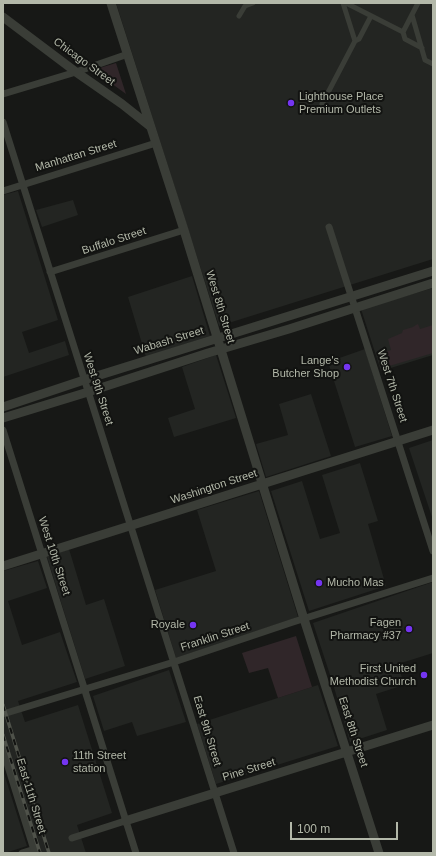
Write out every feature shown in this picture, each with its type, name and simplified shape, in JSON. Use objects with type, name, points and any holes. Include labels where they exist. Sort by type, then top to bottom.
[{"type":"street","name":"West 8th Street","points":[[112,3],[304,619]]},
{"type":"street","points":[[239,16],[245,6],[253,3]]},
{"type":"street","points":[[343,3],[355,41]]},
{"type":"street","points":[[346,3],[403,32]]},
{"type":"street","points":[[418,3],[403,32],[405,39],[422,48]]},
{"type":"street","points":[[412,15],[425,60],[433,64]]},
{"type":"street","points":[[322,104],[355,41],[359,39],[371,16]]},
{"type":"street","name":"Chicago Street","points":[[3,17],[151,127]]},
{"type":"street","points":[[3,94],[76,72],[128,54]]},
{"type":"street","name":"West 9th Street","points":[[3,122],[174,662]]},
{"type":"street","name":"Manhattan Street","points":[[3,191],[156,143]]},
{"type":"street","name":"West 7th Street","points":[[329,227],[433,551]]},
{"type":"street","name":"Buffalo Street","points":[[50,272],[184,230]]},
{"type":"street","name":"Wabash Street","points":[[3,407],[84,380],[433,271]]},
{"type":"street","name":"Wabash Street","points":[[3,418],[433,283]]},
{"type":"street","name":"West 10th Street","points":[[3,430],[136,853]]},
{"type":"street","name":"Washington Street","points":[[3,566],[433,430]]},
{"type":"street","name":"Franklin Street","points":[[3,714],[174,662],[433,578]]},
{"type":"street","name":"East 8th Street","points":[[304,619],[379,853]]},
{"type":"street","name":"East 9th Street","points":[[174,662],[234,853]]},
{"type":"street","name":"Pine Street","points":[[72,838],[433,725]]},
{"type":"street","name":"East 11th Street","points":[[3,747],[36,851]]},
{"type":"street","points":[[22,853],[36,851]]},
{"type":"shaded area","name":"Lighthouse Place Premium Outlets","points":[[116,3],[433,3],[433,259],[219,326]]},
{"type":"shaded area","points":[[116,63],[126,94],[93,70]]},
{"type":"shaded area","points":[[18,191],[58,320],[22,332],[29,353],[65,341],[69,355],[3,377],[3,195]]},
{"type":"shaded area","points":[[73,200],[78,215],[42,227],[36,210]]},
{"type":"shaded area","points":[[192,276],[210,336],[146,357],[128,297]]},
{"type":"shaded area","points":[[433,288],[433,355],[381,371],[361,309]]},
{"type":"shaded area","points":[[418,324],[420,329],[433,325],[433,353],[382,367],[380,365],[380,356],[382,353],[391,350],[388,339],[402,333],[403,330]]},
{"type":"shaded area","points":[[365,349],[392,436],[355,447],[328,362]]},
{"type":"shaded area","points":[[216,355],[236,418],[174,437],[168,418],[195,409],[182,367]]},
{"type":"shaded area","points":[[311,394],[331,456],[266,477],[256,444],[288,435],[279,404]]},
{"type":"shaded area","points":[[433,440],[433,520],[409,448]]},
{"type":"shaded area","points":[[360,463],[378,521],[368,524],[386,586],[309,611],[271,491],[302,481],[320,539],[340,533],[322,475]]},
{"type":"shaded area","points":[[259,491],[298,617],[176,658],[155,590],[216,571],[197,510]]},
{"type":"shaded area","points":[[69,549],[86,605],[104,599],[125,666],[85,679],[47,557]]},
{"type":"shaded area","points":[[38,561],[47,588],[8,601],[22,645],[60,632],[77,682],[18,701],[25,722],[78,705],[112,813],[77,825],[86,853],[37,853],[3,745],[3,571]]},
{"type":"shaded area","points":[[433,582],[433,653],[398,664],[404,685],[376,694],[387,730],[350,742],[313,623]]},
{"type":"shaded area","points":[[296,636],[312,687],[278,698],[268,668],[249,673],[242,653]]},
{"type":"shaded area","points":[[169,670],[186,722],[137,736],[132,722],[104,731],[93,696]]},
{"type":"shaded area","points":[[318,685],[338,746],[216,784],[197,724]]},
{"type":"shaded area","points":[[3,770],[27,846],[5,853],[3,853]]},
{"type":"railway","points":[[3,705],[49,853]]},
{"type":"railway","points":[[3,735],[40,853]]},
{"type":"place","name":"Lighthouse Place Premium Outlets","points":[[291,103]]},
{"type":"place","name":"Lange's Butcher Shop","points":[[347,367]]},
{"type":"place","name":"Mucho Mas","points":[[319,583]]},
{"type":"place","name":"Royale","points":[[193,625]]},
{"type":"place","name":"Fagen Pharmacy #37","points":[[409,629]]},
{"type":"place","name":"First United Methodist Church","points":[[424,675]]},
{"type":"place","name":"11th Street station","points":[[65,762]]}]
